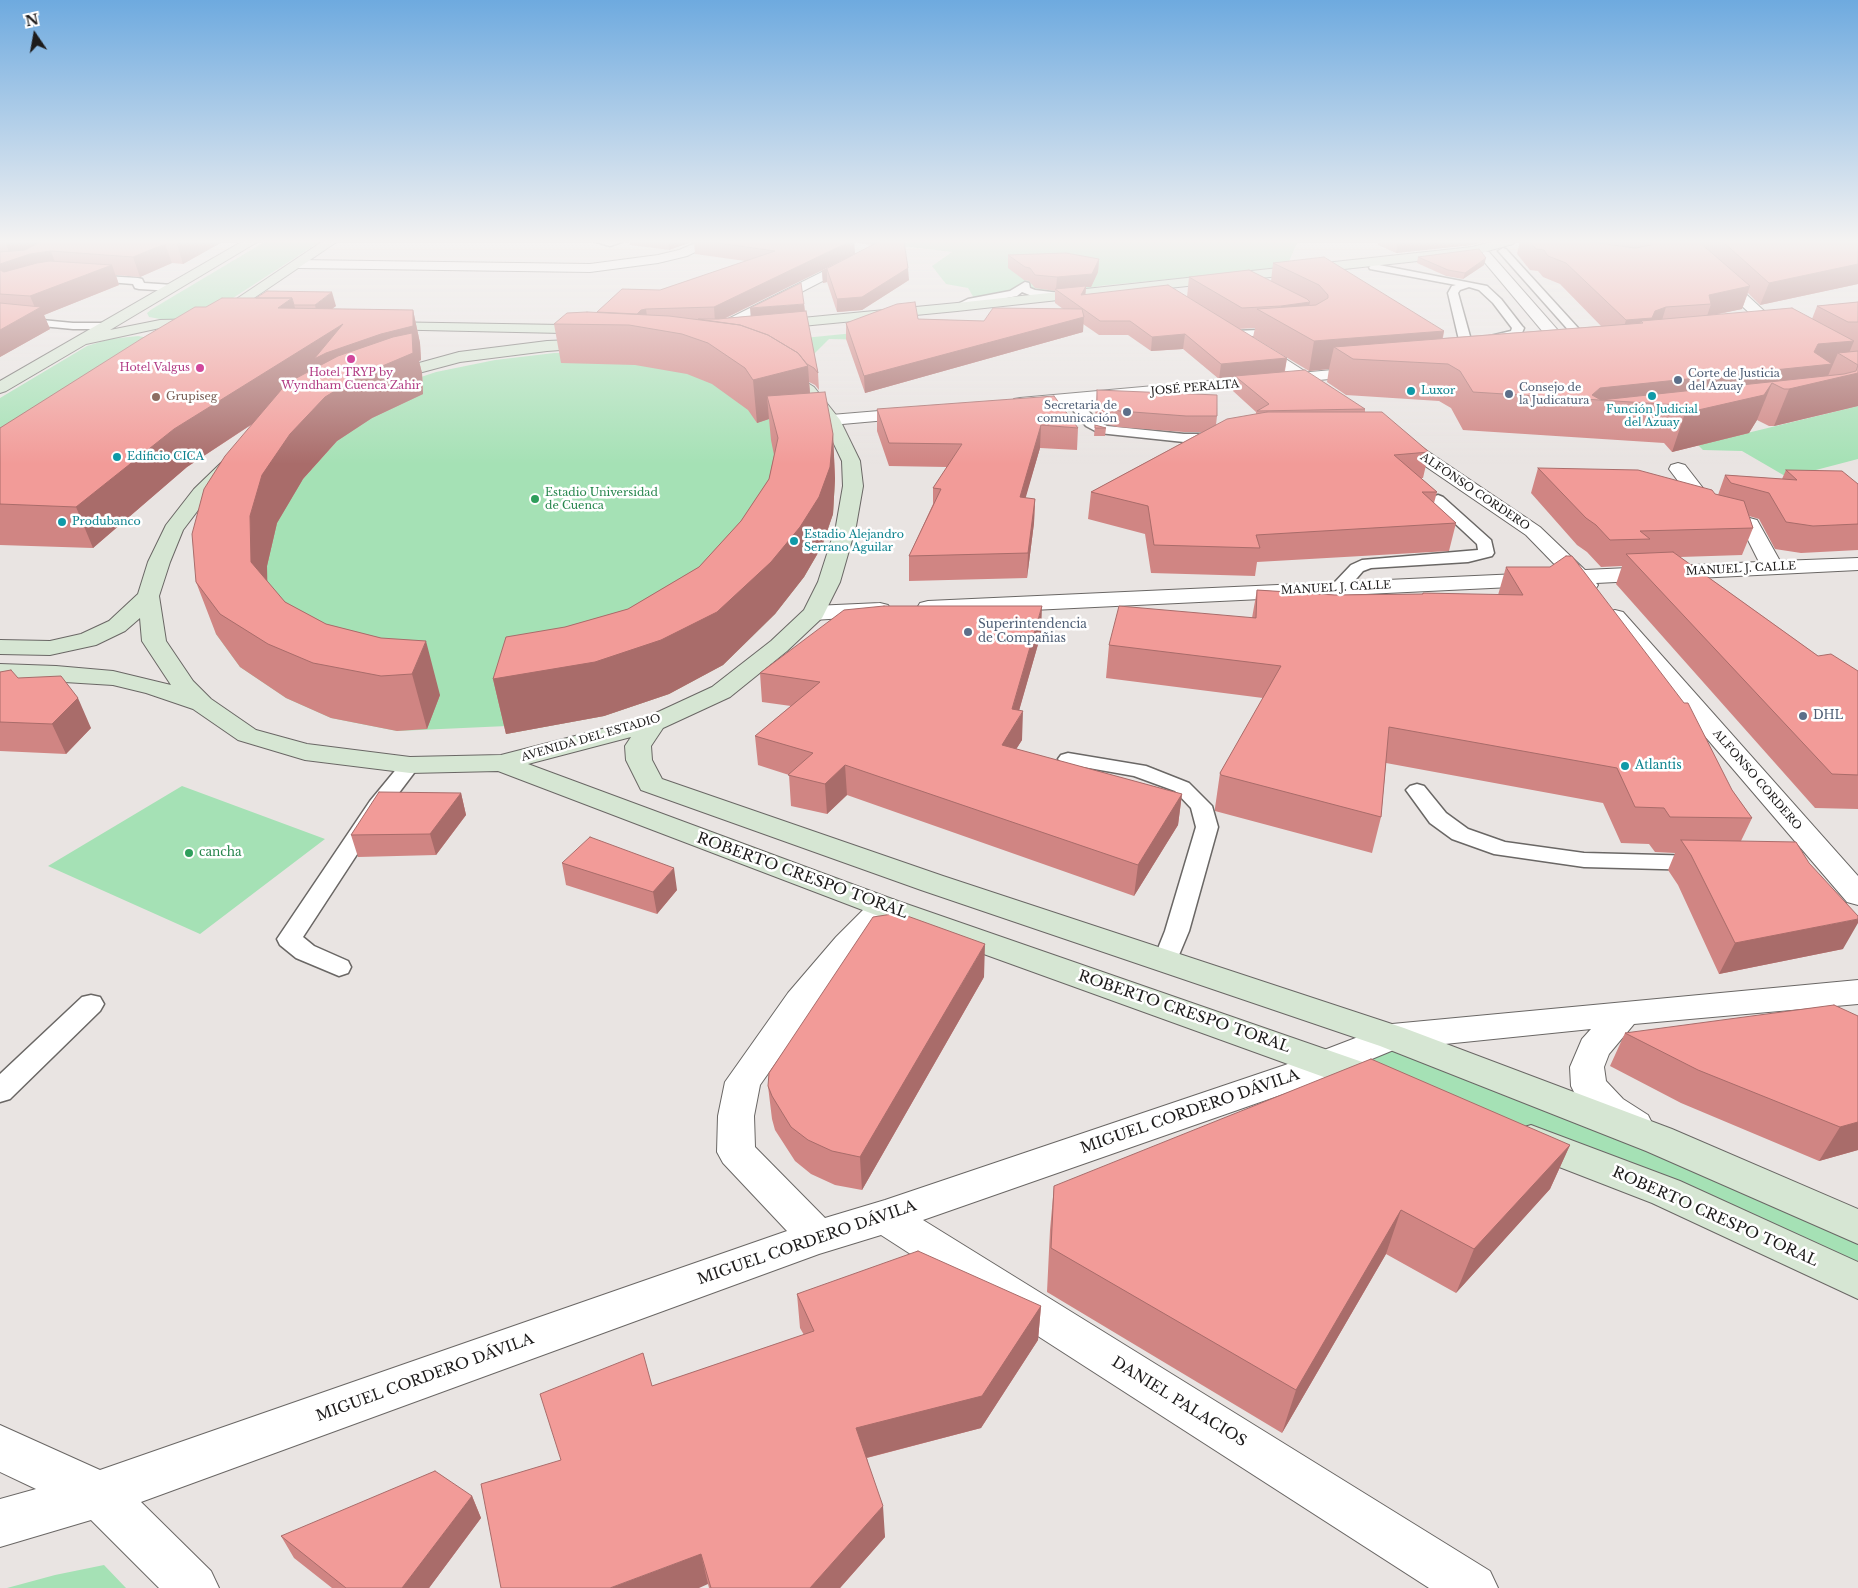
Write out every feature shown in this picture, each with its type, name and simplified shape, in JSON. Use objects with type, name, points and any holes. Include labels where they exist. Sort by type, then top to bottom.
[{"type":"main road","points":[[201,331],[224,315]]},
{"type":"main road","points":[[709,332],[881,315]]},
{"type":"main road","points":[[760,337],[796,330],[926,315]]},
{"type":"main road","points":[[0,388],[127,316],[139,328]]},
{"type":"main road","points":[[85,340],[139,328],[201,331],[232,324]]},
{"type":"main road","points":[[369,383],[396,373],[459,357],[547,346],[613,341],[368,331],[576,329]]},
{"type":"main road","points":[[709,332],[736,336]]},
{"type":"main road","name":"AVENIDA DEL ESTADIO","points":[[243,454],[201,493],[173,529],[159,562],[148,596],[154,641],[184,686],[202,704],[247,735],[305,752],[410,765],[501,763],[654,723],[721,692],[779,646],[814,614],[829,582],[846,526],[853,486],[851,462],[831,420],[808,390],[778,371],[763,365]]},
{"type":"main road","name":"AVENIDA DEL ESTADIO","points":[[0,647],[50,648],[88,640],[117,626],[148,596]]},
{"type":"main road","name":"AVENIDA DEL ESTADIO","points":[[0,671],[113,678],[153,687],[202,704]]},
{"type":"main road","points":[[654,723],[638,746],[639,760],[651,784],[932,883],[1392,1037],[1659,1140],[1858,1227]]},
{"type":"main road","name":"ROBERTO CRESPO TORAL","points":[[501,763],[884,907],[1328,1062],[1410,1094]]},
{"type":"main road","name":"ROBERTO CRESPO TORAL","points":[[1502,1129],[1666,1192],[1858,1281]]},
{"type":"street","points":[[709,332],[743,315]]},
{"type":"street","points":[[1537,315],[1569,354]]},
{"type":"street","points":[[1766,315],[1793,338],[1767,338]]},
{"type":"street","points":[[1227,328],[1344,404]]},
{"type":"street","points":[[1550,356],[1608,351]]},
{"type":"street","points":[[1462,364],[1487,358]]},
{"type":"street","name":"JOSÉ PERALTA","points":[[1005,405],[1385,371]]},
{"type":"street","points":[[831,420],[929,412]]},
{"type":"street","name":"ALFONSO CORDERO","points":[[1377,426],[1533,531],[1580,577],[1858,895]]},
{"type":"street","points":[[1678,469],[1713,514],[1750,524],[1773,568]]},
{"type":"street","name":"MANUEL J. CALLE","points":[[814,614],[1858,564]]},
{"type":"street","points":[[818,1237],[736,1152],[736,1116],[743,1082],[794,1010],[847,945],[884,907]]},
{"type":"street","name":"MIGUEL CORDERO DÁVILA","points":[[0,1523],[99,1494],[818,1237],[885,1217],[1297,1075],[1392,1037],[1625,1013],[1856,997]]},
{"type":"street","points":[[1625,1013],[1594,1048],[1586,1068],[1589,1086],[1610,1110],[1659,1140]]},
{"type":"street","name":"DANIEL PALACIOS","points":[[885,1217],[1473,1588]]},
{"type":"street","points":[[0,1448],[99,1494],[194,1588]]},
{"type":"lane","points":[[1464,315],[1472,332]]},
{"type":"lane","points":[[1487,358],[1479,342],[1516,333],[1518,328],[1508,315]]},
{"type":"lane","points":[[1561,315],[1574,332],[1591,345],[1608,351]]},
{"type":"lane","points":[[0,319],[74,326],[109,326]]},
{"type":"lane","points":[[1227,328],[1294,330]]},
{"type":"lane","points":[[1472,332],[1506,336]]},
{"type":"lane","points":[[1472,332],[1465,340],[1471,351],[1487,358]]},
{"type":"lane","points":[[1072,399],[1091,423],[1104,430],[1184,438],[1232,436]]},
{"type":"lane","points":[[1339,588],[1357,568],[1368,563],[1468,557],[1486,553],[1485,543],[1438,500]]},
{"type":"lane","points":[[1068,759],[1139,770],[1182,787],[1201,806],[1207,826],[1177,931],[1165,961]]},
{"type":"lane","points":[[340,967],[305,952],[289,939],[378,806],[410,765]]},
{"type":"lane","points":[[1417,790],[1438,818],[1460,834],[1502,849],[1584,860],[1718,863]]},
{"type":"lane","points":[[1803,864],[1831,864]]},
{"type":"lane","points":[[0,1091],[90,1004]]},
{"type":"green space","points":[[148,315],[196,315],[166,320],[149,317]]},
{"type":"green space","points":[[884,330],[877,340],[829,339],[813,355],[774,341]]},
{"type":"green space","points":[[138,336],[149,338],[0,446],[0,398],[87,346],[110,339]]},
{"type":"green space","points":[[598,352],[717,366],[835,479],[833,514],[822,546],[804,577],[775,614],[723,665],[669,694],[604,716],[506,734],[507,726],[397,731],[331,718],[286,698],[240,667],[216,634],[210,584],[382,390],[436,372],[495,360],[554,353]]},
{"type":"green space","points":[[1858,406],[1858,459],[1812,471],[1785,476],[1742,451],[1703,450],[1698,445]]},
{"type":"green space","name":"cancha","points":[[182,786],[325,839],[200,934],[48,866]]},
{"type":"green space","points":[[1391,1038],[1858,1229],[1858,1281],[1330,1063]]},
{"type":"green space","points":[[104,1565],[126,1588],[7,1588],[55,1575]]},
{"type":"building","points":[[0,315],[27,315],[0,330]]},
{"type":"building","points":[[181,315],[413,315],[413,326],[381,334],[314,359],[343,324],[174,429],[76,507],[0,504],[0,428]]},
{"type":"building","points":[[565,315],[651,315],[740,325],[768,335],[798,353],[808,366],[753,380],[745,368],[708,343],[682,334],[629,325],[554,324]]},
{"type":"building","points":[[761,315],[807,315],[818,373],[798,353],[768,335],[740,325],[698,319]]},
{"type":"building","points":[[867,315],[917,315],[918,319],[984,321],[988,315],[1084,315],[1084,317],[864,376],[846,323]]},
{"type":"building","points":[[1092,315],[1217,315],[1287,358],[1221,364],[1185,334],[1152,337],[1130,321],[1100,321]]},
{"type":"building","points":[[1268,315],[1418,315],[1444,331],[1314,341]]},
{"type":"building","points":[[1621,315],[1653,315],[1652,318],[1626,320]]},
{"type":"building","points":[[1709,315],[1805,315],[1854,341],[1818,344],[1814,352],[1832,364],[1600,388],[1592,395],[1601,400],[1844,374],[1856,371],[1858,365],[1858,373],[1789,389],[1784,389],[1772,383],[1764,395],[1685,413],[1678,405],[1473,392],[1460,371],[1448,364],[1353,359],[1334,347],[1643,323],[1641,321]]},
{"type":"building","points":[[1835,315],[1858,315],[1858,322],[1848,322]]},
{"type":"building","points":[[412,333],[413,353],[361,375],[325,397],[290,434],[262,475],[250,516],[251,562],[285,602],[326,624],[381,638],[426,641],[412,674],[381,676],[313,663],[268,644],[220,614],[196,582],[192,534],[204,489],[225,456],[287,383],[338,356],[393,337]]},
{"type":"building","points":[[1858,351],[1858,365],[1838,353]]},
{"type":"building","points":[[1305,370],[1365,409],[1257,411],[1269,404],[1235,376]]},
{"type":"building","points":[[1097,390],[1217,395],[1217,416],[1186,416],[1110,409],[1097,401]]},
{"type":"building","points":[[825,392],[833,434],[830,467],[819,497],[800,527],[771,562],[717,612],[661,640],[595,662],[493,679],[506,637],[565,627],[628,609],[699,567],[741,521],[769,479],[778,438],[767,396]]},
{"type":"building","points":[[1054,396],[1078,428],[1041,425],[1020,497],[1035,499],[1028,553],[909,556],[941,489],[933,488],[962,444],[889,443],[877,409]]},
{"type":"building","points":[[1267,412],[1382,412],[1429,452],[1394,455],[1437,492],[1422,492],[1456,523],[1256,535],[1260,548],[1154,545],[1148,506],[1091,492],[1227,419]]},
{"type":"building","points":[[1095,425],[1106,428],[1095,428]]},
{"type":"building","points":[[1538,468],[1638,470],[1712,490],[1715,494],[1744,501],[1753,528],[1640,531],[1650,539],[1610,540]]},
{"type":"building","points":[[1786,470],[1842,471],[1858,484],[1858,524],[1813,526],[1786,522],[1769,493],[1731,483],[1725,475],[1797,480]]},
{"type":"building","points":[[1673,552],[1818,656],[1831,654],[1858,671],[1858,775],[1832,774],[1626,554]]},
{"type":"building","points":[[1566,556],[1572,556],[1684,703],[1688,703],[1732,790],[1752,818],[1670,817],[1664,808],[1635,807],[1617,768],[1389,727],[1381,817],[1221,775],[1220,773],[1281,666],[1109,645],[1119,606],[1256,618],[1257,590],[1335,595],[1423,593],[1523,595],[1506,567],[1550,567]]},
{"type":"building","points":[[884,606],[1042,606],[1012,709],[1023,711],[1002,745],[1182,794],[1138,865],[845,765],[825,784],[788,775],[813,753],[755,736],[820,682],[760,673],[844,610]]},
{"type":"building","points":[[11,670],[18,678],[61,676],[78,698],[52,724],[0,722],[0,672]]},
{"type":"building","points":[[379,792],[461,793],[430,834],[351,835]]},
{"type":"building","points":[[590,837],[674,868],[653,892],[562,863]]},
{"type":"building","points":[[1681,840],[1796,842],[1809,863],[1858,916],[1858,919],[1735,943],[1691,855]]},
{"type":"building","points":[[899,913],[985,944],[860,1157],[832,1151],[808,1140],[791,1127],[772,1096],[768,1086],[769,1073],[873,917]]},
{"type":"building","points":[[1834,1005],[1858,1016],[1858,1122],[1840,1127],[1698,1070],[1625,1033]]},
{"type":"building","points":[[1371,1059],[1570,1145],[1474,1249],[1401,1210],[1296,1390],[1051,1248],[1054,1186]]},
{"type":"building","points":[[918,1251],[1041,1306],[982,1396],[856,1428],[883,1506],[810,1588],[711,1588],[701,1554],[610,1588],[501,1588],[481,1484],[561,1460],[540,1394],[643,1353],[652,1386],[814,1331],[797,1294]]},
{"type":"building","points":[[435,1471],[472,1496],[402,1588],[346,1588],[281,1536]]},
{"type":"place","name":"Hotel TRYP by Wyndham Cuenca Zahir","points":[[351,359]]},
{"type":"place","name":"Hotel Valgus","points":[[200,368]]},
{"type":"place","name":"Corte de Justicia del Azuay","points":[[1678,380]]},
{"type":"place","name":"Luxor","points":[[1411,391]]},
{"type":"place","name":"Consejo de la Judicatura","points":[[1509,394]]},
{"type":"place","name":"Función Judicial del Azuay","points":[[1652,396]]},
{"type":"place","name":"Grupiseg","points":[[156,397]]},
{"type":"place","name":"Secretaria de comunicación","points":[[1127,412]]},
{"type":"place","name":"Edificio CICA","points":[[117,457]]},
{"type":"place","name":"Estadio Universidad de Cuenca","points":[[535,499]]},
{"type":"place","name":"Produbanco","points":[[62,522]]},
{"type":"place","name":"Estadio Alejandro Serrano Aguilar","points":[[794,541]]},
{"type":"place","name":"Superintendencia de Compañias","points":[[968,632]]},
{"type":"place","name":"DHL","points":[[1803,716]]},
{"type":"place","name":"Atlantis","points":[[1625,766]]},
{"type":"place","name":"cancha","points":[[189,853]]}]
